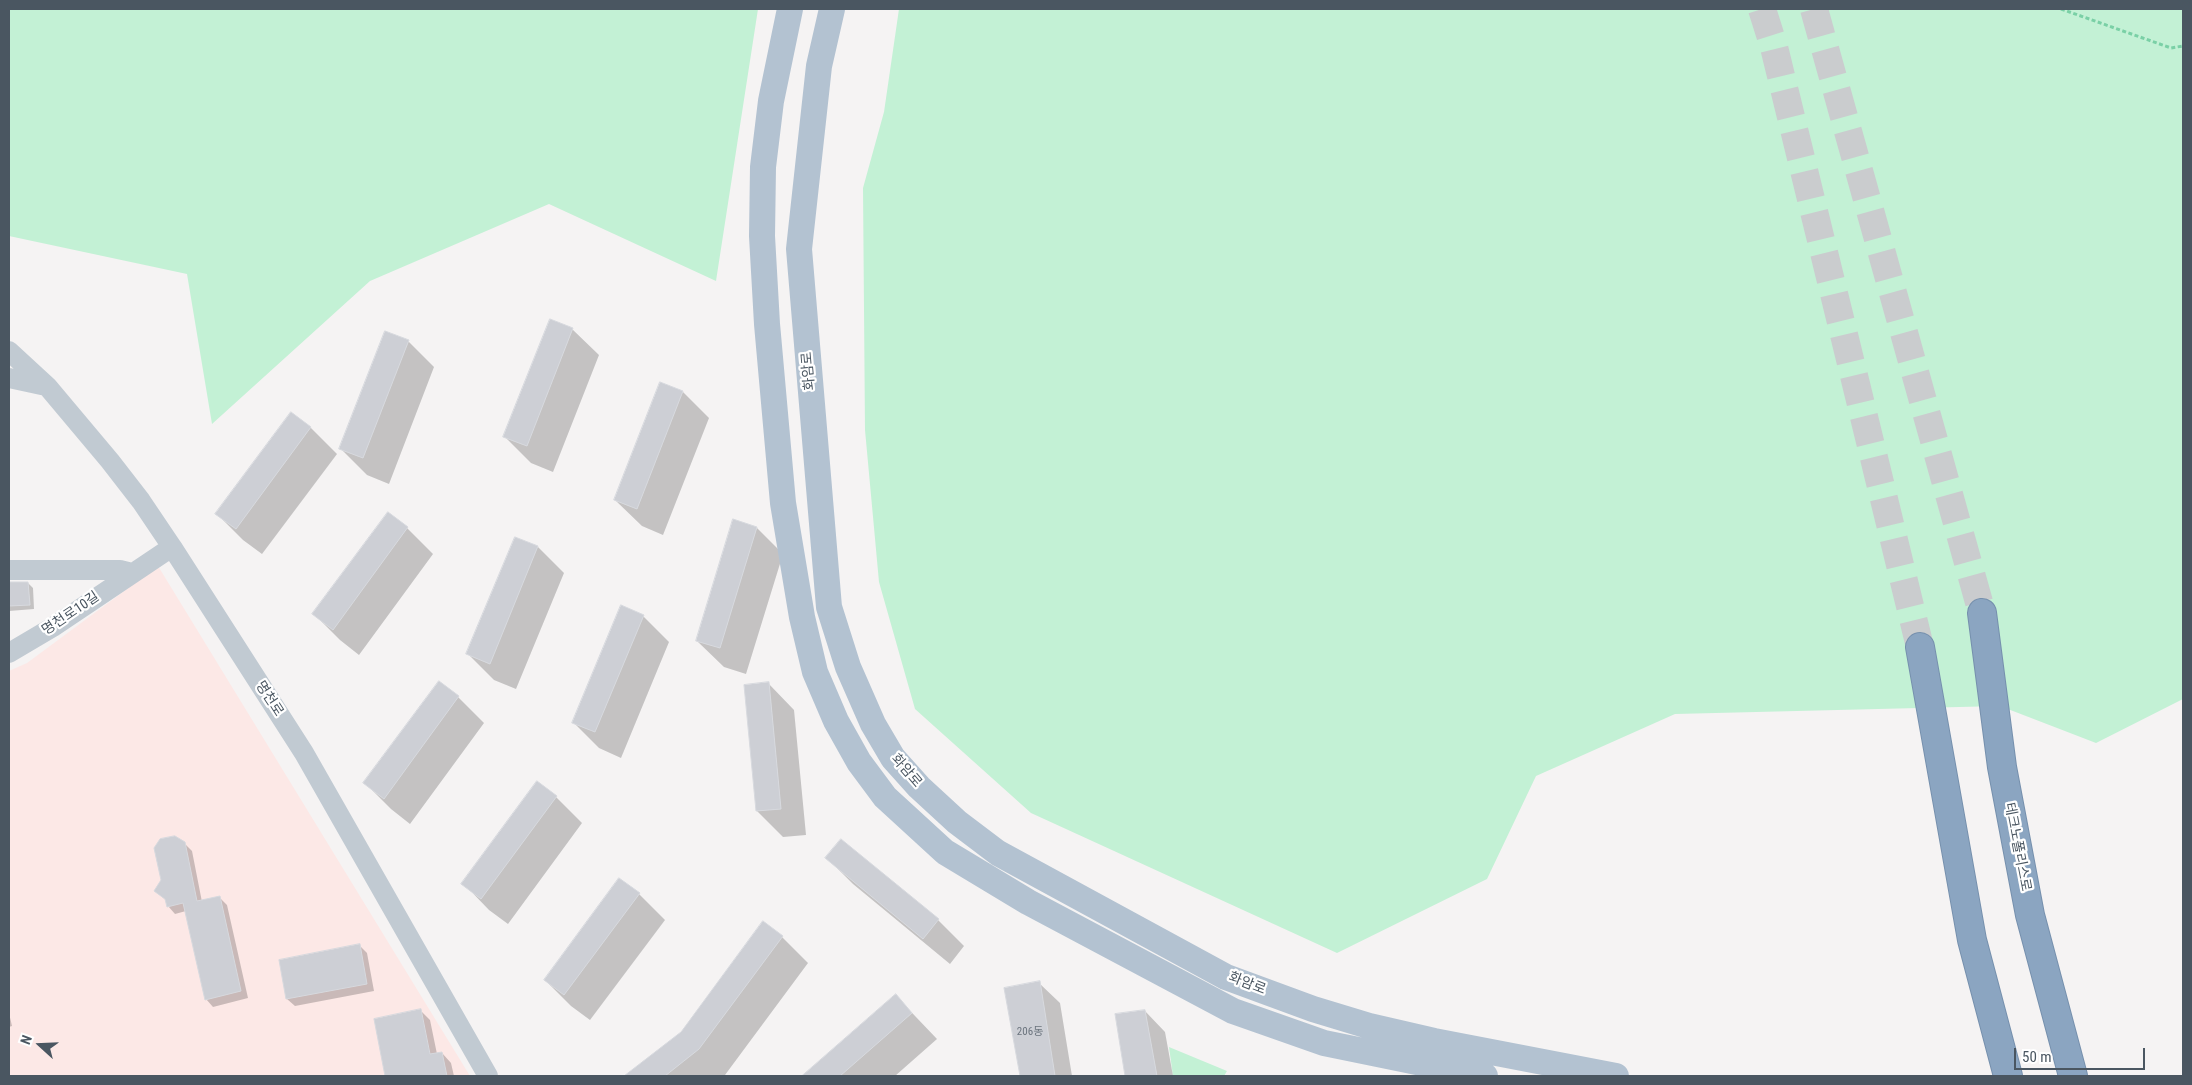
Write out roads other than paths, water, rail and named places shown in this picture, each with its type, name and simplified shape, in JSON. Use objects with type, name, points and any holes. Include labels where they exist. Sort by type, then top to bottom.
[{"type":"highway","name":"테크노폴리스로","points":[[1982,614],[2002,767],[2030,915],[2074,1076]]},
{"type":"highway","points":[[1920,647],[1972,940],[2008,1076]]},
{"type":"main road","name":"화암로","points":[[790,9],[771,101],[762,167],[762,236],[768,334],[784,503],[802,617],[816,672],[836,721],[859,762],[885,797],[945,852],[1028,902],[1232,1011],[1324,1043],[1485,1076]]},
{"type":"main road","name":"화암로","points":[[832,9],[819,66],[799,249],[829,607],[848,667],[873,724],[893,758],[919,787],[950,816],[998,853],[1226,977],[1313,1009],[1369,1026],[1443,1043],[1616,1076]]},
{"type":"street","name":"명천로","points":[[9,352],[47,386],[110,461],[172,547],[304,753],[488,1076]]},
{"type":"street","points":[[9,378],[47,386]]},
{"type":"street","name":"명천로10길","points":[[9,653],[53,627],[172,547]]},
{"type":"street","name":"명천로10길","points":[[9,570],[120,570],[132,573]]},
{"type":"tunnel","points":[[1762,9],[1774,47],[1920,647]]},
{"type":"tunnel","points":[[1814,9],[1982,613]]}]
